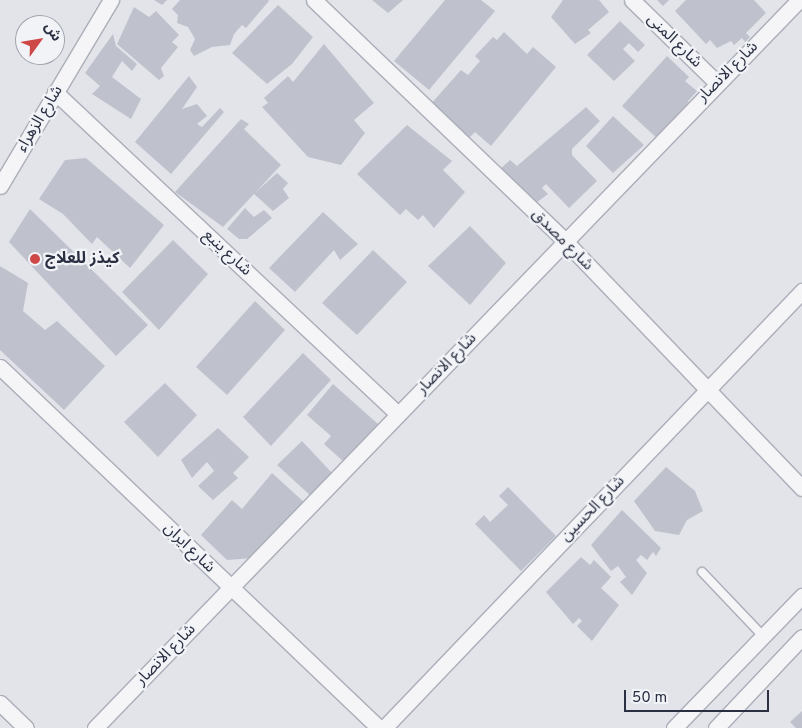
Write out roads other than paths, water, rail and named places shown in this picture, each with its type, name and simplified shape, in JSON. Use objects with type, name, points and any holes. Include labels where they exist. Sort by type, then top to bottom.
[{"type":"street","name":"شارع الزهراء","points":[[0,186],[111,0]]},
{"type":"street","name":"شارع مصدق","points":[[314,0],[566,242],[802,488]]},
{"type":"street","name":"شارع المنى","points":[[632,0],[716,83]]},
{"type":"street","name":"شارع الانصار","points":[[95,728],[566,242],[716,83],[800,0]]},
{"type":"street","name":"شارع ينبع","points":[[56,92],[398,414]]},
{"type":"street","name":"شارع الحسين","points":[[384,728],[802,291]]},
{"type":"street","name":"شارع ايران","points":[[0,367],[379,728]]},
{"type":"street","points":[[674,728],[802,596]]},
{"type":"street","points":[[716,728],[802,637]]},
{"type":"street","points":[[0,703],[26,728]]},
{"type":"lane","points":[[702,572],[763,636]]},
{"type":"place","name":"كيذز للعلاج","points":[[35,259]]}]
